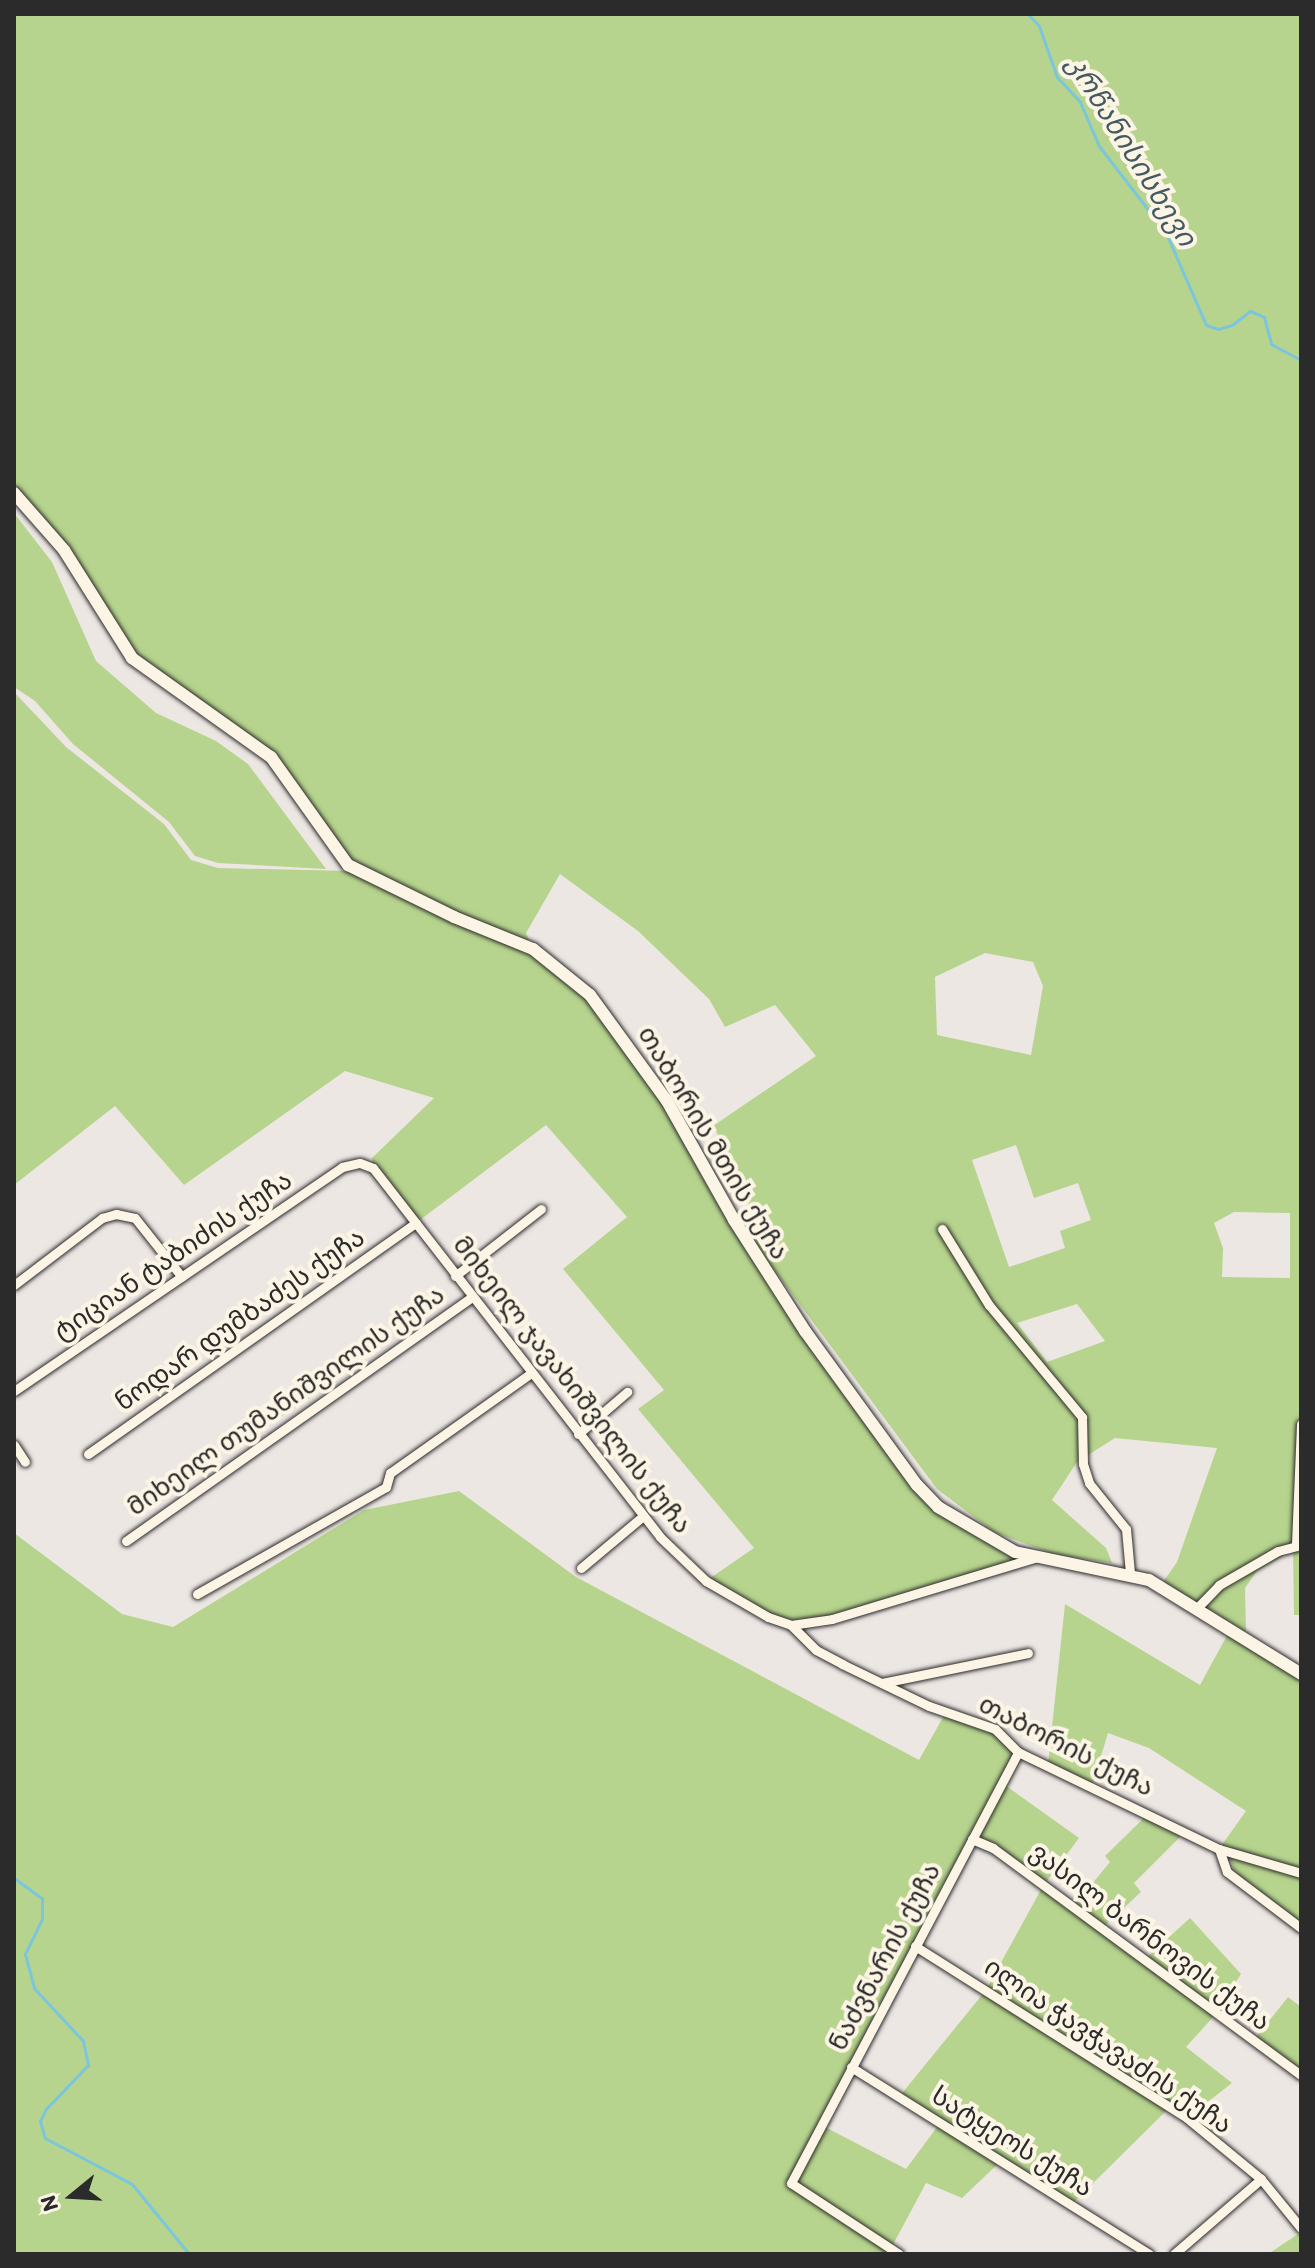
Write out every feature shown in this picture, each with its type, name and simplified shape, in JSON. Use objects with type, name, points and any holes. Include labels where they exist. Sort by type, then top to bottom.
[{"type":"main road","name":"თაბორის მთის ქუჩა","points":[[14,493],[64,550],[132,658],[271,757],[348,865],[454,917],[533,949],[590,995],[667,1101],[762,1267],[917,1485],[969,1529],[1015,1552],[1039,1557]]},
{"type":"main road","points":[[1039,1557],[1130,1573],[1196,1609],[1301,1674]]},
{"type":"street","name":"მიხეილ ჯავახიშვილის ქუჩა","points":[[360,1163],[373,1168],[643,1516],[706,1581],[791,1625]]},
{"type":"street","name":"ტიციან ტაბიძის ქუჩა","points":[[14,1391],[342,1167],[360,1163]]},
{"type":"street","points":[[455,1276],[541,1209]]},
{"type":"street","points":[[14,1285],[102,1218],[116,1214],[135,1218],[182,1277]]},
{"type":"street","name":"ნოდარ დუმბაძეს ქუჩა","points":[[88,1454],[416,1223]]},
{"type":"street","points":[[942,1229],[989,1305],[1082,1417],[1083,1464],[1089,1483],[1126,1529],[1130,1573]]},
{"type":"street","name":"მიხეილ თუმანიშვილის ქუჩა","points":[[126,1541],[471,1298]]},
{"type":"street","points":[[197,1594],[386,1487],[390,1473],[530,1374]]},
{"type":"street","points":[[578,1434],[627,1392]]},
{"type":"street","points":[[1196,1609],[1219,1585],[1299,1544],[1301,1424]]},
{"type":"street","points":[[14,1445],[25,1462]]},
{"type":"street","points":[[581,1568],[643,1516]]},
{"type":"street","points":[[791,1625],[874,1609],[1039,1557]]},
{"type":"street","name":"თაბორის ქუჩა","points":[[791,1625],[816,1650],[881,1683],[995,1729],[1018,1752],[1219,1849],[1301,1873]]},
{"type":"street","points":[[881,1683],[1028,1653]]},
{"type":"street","name":"ნაძვნარის ქუჩა","points":[[899,2254],[791,2183],[1018,1752]]},
{"type":"street","name":"ვასილ ბარნოვის ქუჩა","points":[[972,1839],[993,1848],[1301,2075]]},
{"type":"street","points":[[1219,1849],[1227,1872],[1301,1928]]},
{"type":"street","name":"ილია ჭავჭავაძის ქუჩა","points":[[915,1946],[1187,2118],[1261,2179],[1301,2228]]},
{"type":"street","name":"სატყეოს ქუჩა","points":[[851,2067],[1149,2254]]},
{"type":"street","points":[[1174,2254],[1261,2179]]},
{"type":"green space","points":[[14,14],[1301,14],[1301,1615],[1294,1615],[1293,1550],[1257,1571],[1245,1588],[1246,1632],[1163,1582],[1177,1562],[1217,1448],[1115,1438],[1077,1462],[1052,1500],[1106,1548],[1112,1563],[1053,1554],[994,1532],[937,1489],[755,1244],[753,1218],[737,1169],[713,1126],[816,1056],[775,1005],[725,1027],[709,999],[638,931],[560,874],[526,933],[533,949],[623,1035],[734,1220],[897,1458],[959,1523],[1039,1557],[874,1609],[791,1625],[706,1581],[754,1548],[638,1409],[664,1390],[563,1269],[627,1217],[546,1125],[416,1223],[373,1168],[372,1158],[434,1098],[345,1071],[184,1185],[115,1106],[14,1185],[14,692],[66,747],[164,824],[191,860],[218,868],[348,871],[275,761],[130,659],[62,550],[14,494]],"holes":[[[985,953],[1033,962],[1043,986],[1031,1055],[937,1035],[935,977]],[[1016,1145],[1034,1198],[1078,1183],[1091,1220],[1060,1231],[1065,1248],[1009,1267],[972,1160]],[[1234,1212],[1290,1213],[1290,1278],[1222,1277],[1223,1248],[1214,1223]],[[1077,1304],[1105,1341],[1047,1362],[1017,1323]]]},
{"type":"green space","points":[[14,513],[52,562],[96,661],[156,713],[216,741],[248,764],[326,869],[218,863],[195,856],[169,822],[73,744],[35,701],[14,687]]},
{"type":"green space","points":[[300,1384],[309,1398],[277,1419],[267,1405]]},
{"type":"green space","points":[[459,1491],[576,1577],[919,1760],[946,1712],[995,1729],[1018,1752],[1002,1783],[1079,1838],[1043,1886],[1073,1907],[1110,1862],[1105,1856],[1149,1813],[1186,1831],[1134,1883],[1141,1892],[1100,1930],[1143,1961],[1190,1918],[1241,1974],[1215,2015],[1186,2047],[1232,2083],[1187,2118],[1169,2108],[1071,2205],[1001,2161],[962,2198],[926,2183],[888,2254],[14,2254],[14,1533],[122,1614],[173,1627],[364,1510]],"holes":[[[972,1839],[1043,1886],[986,1990],[899,2097],[940,2123],[906,2169],[821,2125]]]},
{"type":"green space","points":[[1065,1604],[1200,1685],[1230,1630],[1301,1676],[1301,1872],[1219,1849],[1246,1811],[1149,1748],[1108,1733],[1092,1786],[1048,1765]]},
{"type":"green space","points":[[1229,1855],[1301,1877],[1301,1923],[1236,1875]]},
{"type":"green space","points":[[1288,1997],[1301,2007],[1301,2075],[1253,2041]]},
{"type":"green space","points":[[1301,2232],[1301,2254],[1268,2254]]},
{"type":"waterway","name":"კრწანისისხევი","points":[[1028,14],[1039,26],[1057,77],[1080,102],[1099,146],[1166,233],[1206,325],[1218,329],[1232,325],[1250,311],[1264,317],[1271,344],[1301,360]]},
{"type":"waterway","points":[[14,1878],[42,1898],[42,1919],[25,1954],[34,1988],[83,2041],[88,2065],[46,2109],[40,2121],[45,2138],[132,2184],[189,2254]]}]
